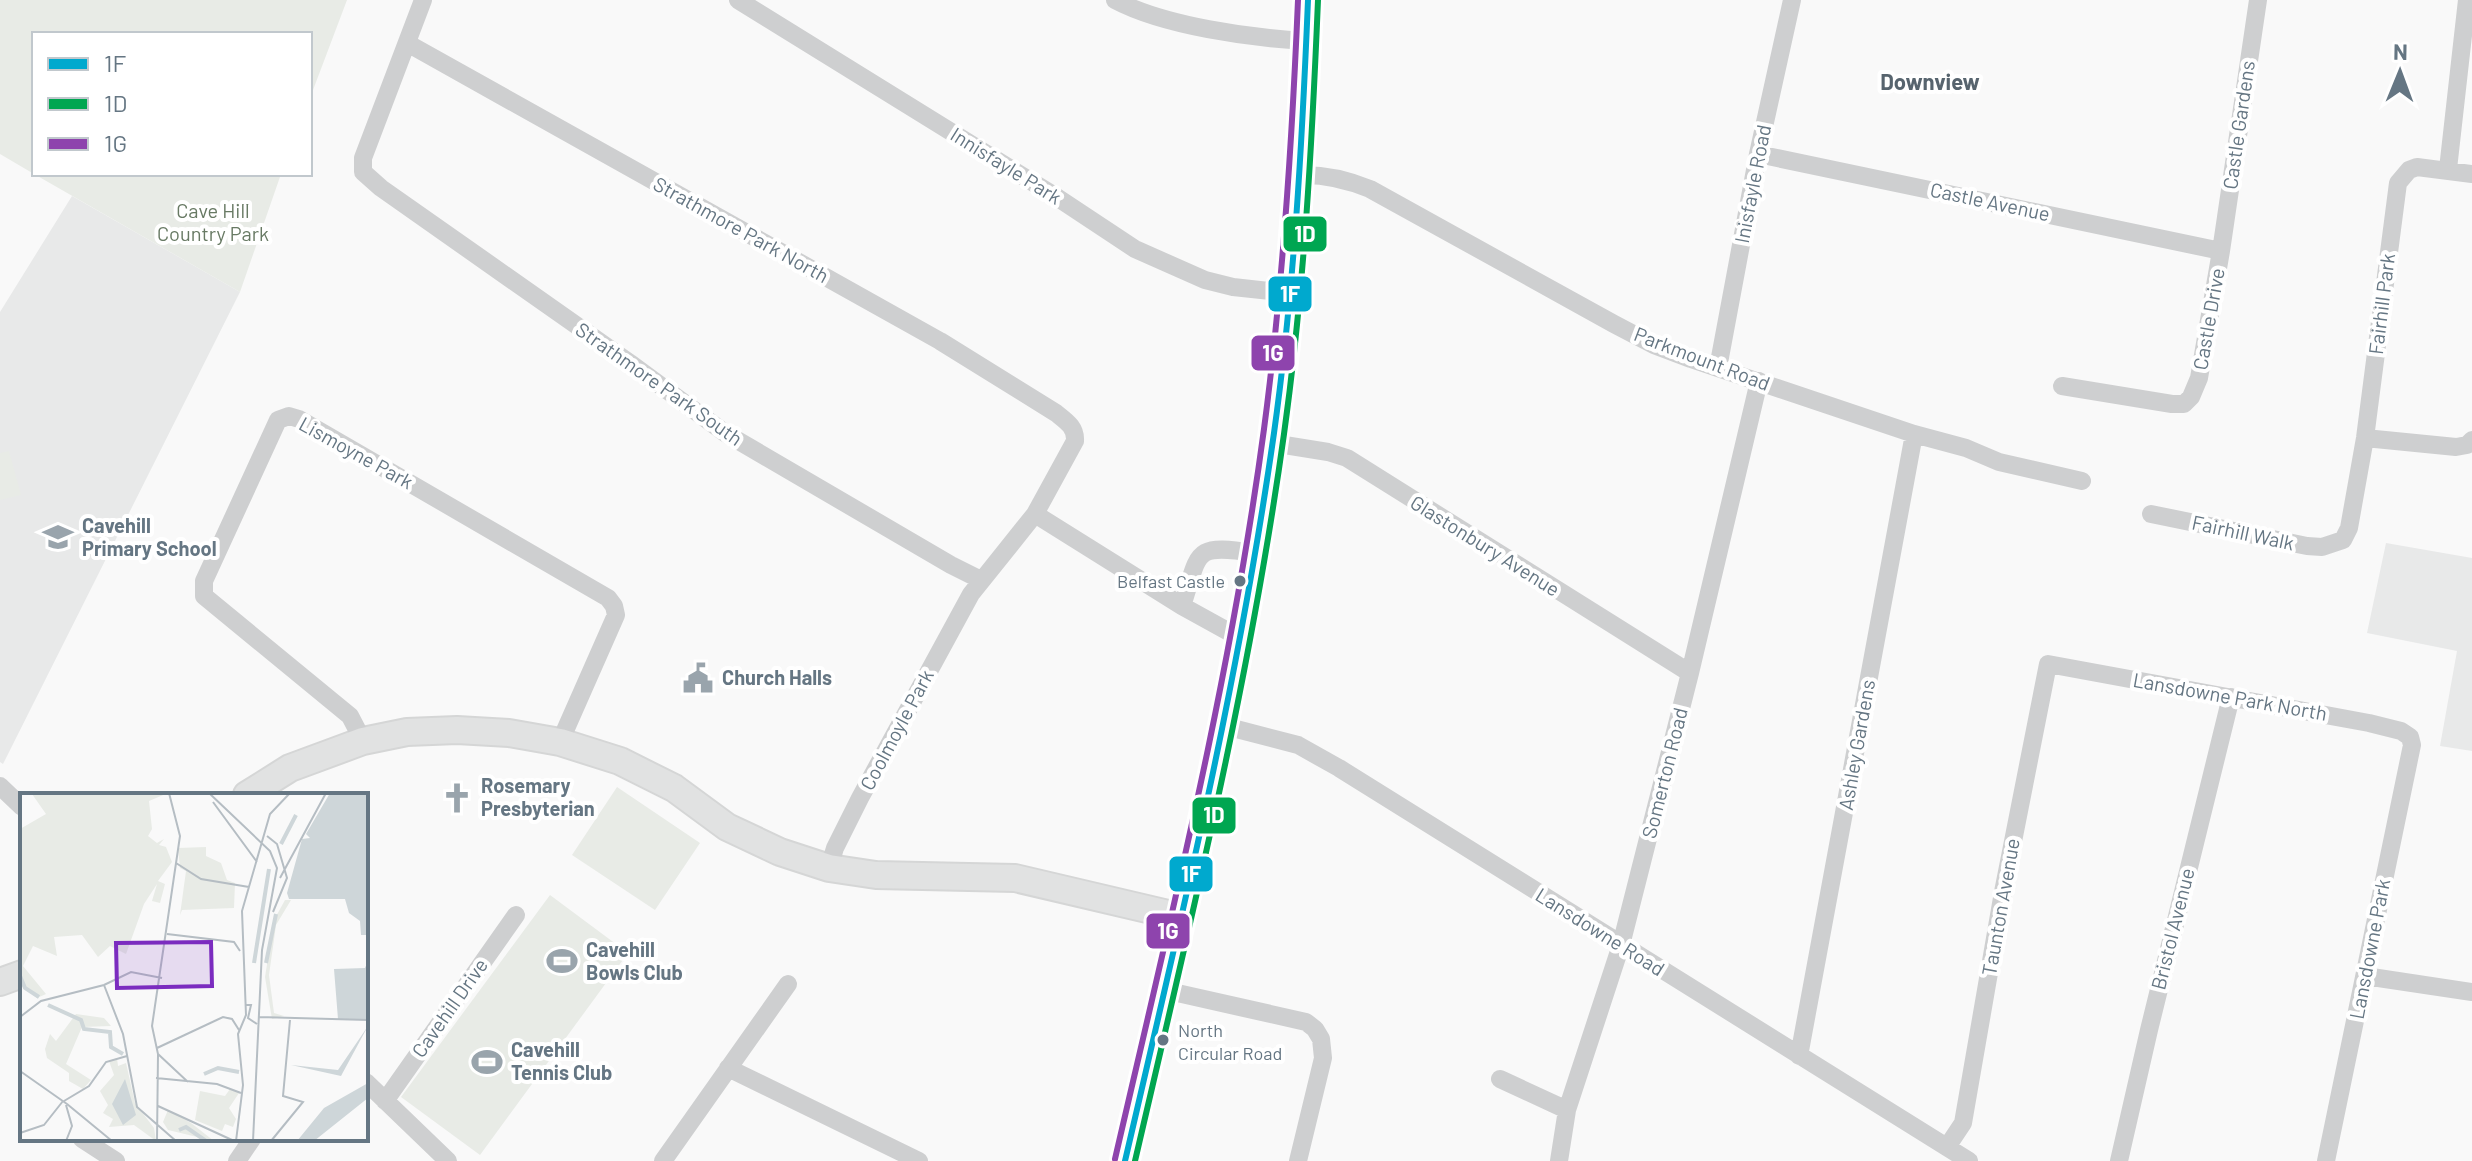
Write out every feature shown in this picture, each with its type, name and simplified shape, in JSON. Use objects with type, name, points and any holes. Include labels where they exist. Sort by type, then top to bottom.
[{"type":"highway","points":[[250,793],[290,768],[363,741],[407,732],[457,730],[509,733],[560,742],[620,761],[674,788],[727,827],[780,852],[829,868],[876,875],[1015,878],[1181,917]]},
{"type":"highway","points":[[0,982],[20,975]]},
{"type":"main road","points":[[1125,1161],[1240,638],[1272,443],[1289,293],[1308,0]]},
{"type":"street","points":[[407,43],[423,0]]},
{"type":"street","name":"Innisfayle Park","points":[[738,0],[1135,249],[1205,280],[1233,287],[1289,293]]},
{"type":"street","points":[[1115,0],[1136,11],[1254,38],[1306,41]]},
{"type":"street","name":"Inisfayle Road","points":[[1718,368],[1758,154],[1792,0]]},
{"type":"street","name":"Castle Gardens","points":[[2221,251],[2258,0]]},
{"type":"street","points":[[2448,169],[2467,0]]},
{"type":"street","name":"Strathmore Park South","points":[[407,43],[363,158],[363,172],[381,188],[725,433],[951,565],[976,587]]},
{"type":"street","name":"Strathmore Park North","points":[[407,43],[940,341],[1070,424]]},
{"type":"street","name":"Castle Avenue","points":[[1758,154],[2221,251]]},
{"type":"street","name":"Fairhill Park","points":[[2335,544],[2343,540],[2349,528],[2365,438],[2398,183],[2409,170],[2417,167],[2472,174]]},
{"type":"street","name":"Parkmount Road","points":[[1298,175],[1331,176],[1370,189],[1641,338],[1718,368],[1914,434],[1966,448],[1999,462],[2082,481]]},
{"type":"street","name":"Castle Drive","points":[[2062,386],[2184,404],[2191,397],[2199,378],[2221,251]]},
{"type":"street","name":"Somerton Road","points":[[1559,1161],[1567,1110],[1621,945],[1759,381]]},
{"type":"street","name":"Lismoyne Park","points":[[363,741],[350,716],[204,596],[204,581],[278,420],[289,416],[608,598],[616,615],[560,742]]},
{"type":"street","name":"Coolmoyle Park","points":[[829,868],[835,848],[860,798],[976,587],[1035,514],[1075,441],[1076,433],[1070,424]]},
{"type":"street","name":"Ashley Gardens","points":[[1799,1056],[1914,434]]},
{"type":"street","points":[[2365,438],[2456,447],[2467,445],[2472,440]]},
{"type":"street","name":"Glastonbury Avenue","points":[[1272,443],[1347,458],[1690,673]]},
{"type":"street","points":[[1035,514],[1182,606],[1240,638]]},
{"type":"street","name":"Fairhill Walk","points":[[2151,514],[2307,546],[2335,544]]},
{"type":"street","points":[[1182,606],[1204,551],[1227,549],[1254,553]]},
{"type":"street","name":"Lansdowne Park North","points":[[2048,664],[2369,723],[2401,731],[2410,737]]},
{"type":"street","name":"Taunton Avenue","points":[[1947,1147],[1963,1123],[2003,892],[2048,664]]},
{"type":"street","name":"Bristol Avenue","points":[[2119,1161],[2231,697]]},
{"type":"street","name":"Lansdowne Road","points":[[1221,725],[1298,745],[1969,1161]]},
{"type":"street","name":"Lansdowne Park","points":[[2326,1161],[2412,745],[2410,737]]},
{"type":"street","points":[[0,786],[20,805]]},
{"type":"street","name":"Cavehill Drive","points":[[385,1101],[516,915]]},
{"type":"street","points":[[2365,976],[2472,992]]},
{"type":"street","points":[[663,1161],[788,984]]},
{"type":"street","points":[[1164,990],[1306,1022],[1315,1029],[1321,1039],[1323,1058],[1298,1161]]},
{"type":"street","points":[[728,1068],[919,1161]]},
{"type":"street","points":[[1500,1079],[1567,1110]]},
{"type":"street","points":[[368,1084],[448,1161]]},
{"type":"street","points":[[85,1141],[116,1161]]},
{"type":"street","points":[[237,1161],[251,1141]]},
{"type":"shaded area","name":"Cavehill Primary School","points":[[72,196],[240,292],[3,764],[0,762],[0,312]]},
{"type":"shaded area","points":[[2386,543],[2472,558],[2472,751],[2440,746],[2457,651],[2367,633]]},
{"type":"green space","points":[[0,0],[347,0],[312,93],[312,32],[32,32],[32,173],[0,154]]},
{"type":"green space","name":"Cave Hill Country Park","points":[[37,176],[280,176],[240,292]]},
{"type":"green space","points":[[9,451],[21,495],[0,500],[0,453]]},
{"type":"green space","points":[[617,787],[700,843],[655,910],[572,855]]},
{"type":"green space","name":"Cavehill Tennis Club","points":[[550,895],[628,953],[480,1155],[401,1097]]},
{"type":"transit line","name":"1G","points":[[1115,1159],[1198,796],[1250,521],[1271,375],[1282,268],[1298,0]]},
{"type":"transit line","name":"1F","points":[[1125,1161],[1207,799],[1260,525],[1281,379],[1292,271],[1308,0]]},
{"type":"transit line","name":"1D","points":[[1135,1161],[1218,799],[1270,526],[1291,380],[1302,272],[1318,0]]},
{"type":"place","name":"Cavehill Primary School","points":[[58,537]]},
{"type":"place","name":"Belfast Castle","points":[[1240,581]]},
{"type":"place","name":"Church Halls","points":[[698,678]]},
{"type":"place","name":"Rosemary Presbyterian","points":[[457,798]]},
{"type":"place","name":"Cavehill Bowls Club","points":[[562,961]]},
{"type":"place","name":"North Circular Road","points":[[1163,1040]]},
{"type":"place","name":"Cavehill Tennis Club","points":[[487,1062]]},
{"type":"district","name":"Downview","points":[[1930,82]]}]
